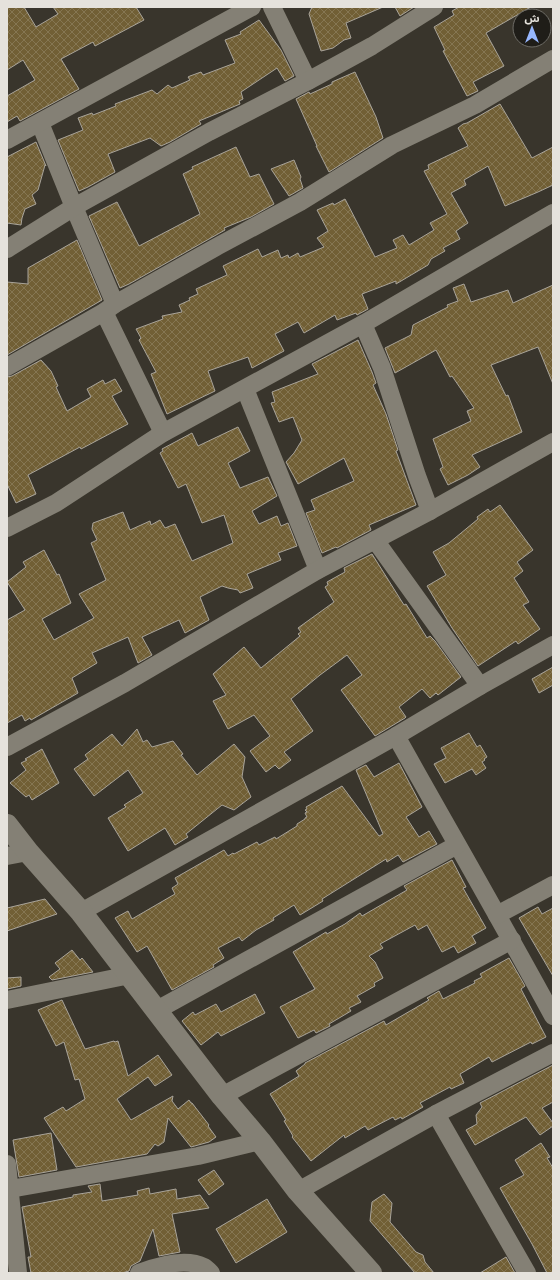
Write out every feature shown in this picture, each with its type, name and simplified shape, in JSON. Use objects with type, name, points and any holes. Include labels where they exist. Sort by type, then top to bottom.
[{"type":"street","points":[[7,140],[252,7]]},
{"type":"street","points":[[272,7],[308,81]]},
{"type":"street","points":[[7,249],[74,207],[209,132],[372,46],[434,7]]},
{"type":"street","points":[[7,367],[218,246],[300,202],[392,145],[475,105],[553,59]]},
{"type":"street","points":[[40,123],[74,207],[109,308],[163,433]]},
{"type":"street","points":[[7,528],[56,503],[163,433],[363,324],[553,213]]},
{"type":"street","points":[[363,324],[382,368],[430,511]]},
{"type":"street","points":[[244,389],[318,570]]},
{"type":"street","points":[[7,747],[131,679],[318,570],[430,511],[553,442]]},
{"type":"street","points":[[375,540],[480,686]]},
{"type":"street","points":[[81,912],[396,736],[553,645]]},
{"type":"street","points":[[396,736],[512,940],[553,1016]]},
{"type":"street","points":[[7,825],[17,854],[81,912],[222,1096],[260,1141],[298,1191],[371,1273]]},
{"type":"street","points":[[157,1010],[457,845]]},
{"type":"street","points":[[497,915],[553,885]]},
{"type":"street","points":[[222,1096],[512,940]]},
{"type":"street","points":[[8,1004],[130,975]]},
{"type":"street","points":[[298,1191],[436,1114],[553,1053]]},
{"type":"street","points":[[436,1114],[527,1273]]},
{"type":"street","points":[[10,1189],[198,1156],[260,1141]]},
{"type":"street","points":[[7,1164],[18,1273]]},
{"type":"street","points":[[139,1273],[150,1269],[188,1262],[203,1267],[211,1273]]},
{"type":"building","points":[[7,7],[24,7],[36,27],[58,14],[53,7],[136,7],[144,20],[95,46],[93,42],[61,59],[79,89],[20,121],[17,116],[7,122],[7,96],[35,80],[23,60],[7,70]]},
{"type":"building","points":[[312,7],[383,7],[346,23],[351,38],[344,40],[333,48],[321,51],[309,14]]},
{"type":"building","points":[[395,7],[414,7],[400,16]]},
{"type":"building","points":[[459,7],[531,7],[512,8],[512,18],[486,33],[504,66],[473,82],[478,91],[467,96],[443,51],[445,50],[434,27],[454,15],[452,11]]},
{"type":"building","points":[[259,20],[281,50],[294,76],[285,81],[277,68],[241,92],[243,99],[239,101],[240,104],[199,121],[201,124],[170,142],[161,146],[150,138],[108,154],[115,172],[79,191],[58,140],[83,130],[78,118],[92,113],[93,115],[116,106],[115,104],[152,90],[157,94],[168,85],[172,88],[190,80],[188,77],[190,76],[201,72],[203,75],[235,63],[225,40],[241,34],[240,32]]},
{"type":"building","points":[[355,72],[376,117],[383,138],[329,172],[296,99],[309,92],[310,94],[332,84],[332,82]]},
{"type":"building","points":[[500,104],[532,158],[553,147],[553,185],[505,206],[488,166],[464,180],[466,185],[451,193],[468,223],[456,231],[460,239],[443,248],[445,251],[431,259],[428,265],[396,284],[396,281],[362,294],[368,309],[357,315],[356,313],[337,320],[335,315],[304,333],[298,322],[275,334],[284,351],[252,368],[248,357],[208,371],[215,391],[167,414],[151,374],[156,372],[139,340],[141,338],[136,329],[163,319],[162,316],[182,312],[179,305],[198,294],[196,289],[227,275],[223,266],[258,249],[262,257],[278,250],[281,258],[288,255],[289,258],[298,253],[300,257],[324,247],[317,238],[328,231],[317,210],[333,203],[334,205],[345,199],[375,257],[397,248],[393,240],[403,235],[409,245],[434,230],[430,223],[447,214],[424,171],[429,169],[428,165],[468,146],[458,128]]},
{"type":"building","points":[[36,142],[46,166],[45,165],[38,190],[32,195],[36,204],[25,209],[21,225],[7,223],[7,157]]},
{"type":"building","points":[[236,147],[250,177],[259,174],[274,204],[251,217],[224,228],[225,230],[120,288],[89,216],[117,202],[139,246],[200,214],[183,174],[193,169],[192,167]]},
{"type":"building","points":[[294,160],[301,177],[300,179],[303,188],[289,196],[271,169]]},
{"type":"building","points":[[77,240],[102,300],[7,355],[7,282],[28,284],[28,268]]},
{"type":"building","points":[[464,284],[471,302],[508,290],[513,303],[553,285],[553,384],[538,347],[491,365],[506,396],[508,395],[522,432],[472,455],[480,467],[448,485],[440,469],[443,467],[433,439],[471,421],[467,411],[474,408],[452,376],[450,377],[436,350],[395,373],[385,348],[411,335],[413,325],[448,307],[447,305],[458,301],[453,288]]},
{"type":"building","points":[[358,340],[376,383],[373,385],[386,414],[398,450],[396,451],[416,505],[369,525],[371,530],[337,548],[336,547],[322,553],[306,513],[315,510],[311,500],[354,481],[344,458],[298,484],[286,462],[302,440],[293,417],[279,422],[271,403],[275,402],[272,392],[318,374],[312,364]]},
{"type":"building","points":[[41,360],[51,371],[58,386],[56,387],[67,411],[91,397],[87,389],[103,380],[105,384],[115,379],[122,391],[112,396],[128,424],[81,449],[80,447],[28,475],[36,494],[16,503],[7,484],[7,377],[12,376]]},
{"type":"building","points":[[238,427],[250,451],[228,463],[240,488],[268,477],[277,496],[252,511],[259,524],[277,516],[281,526],[288,523],[297,546],[278,553],[281,560],[247,574],[253,588],[240,593],[238,590],[222,586],[200,597],[209,620],[185,633],[179,620],[142,637],[152,655],[138,663],[128,637],[92,653],[97,663],[72,678],[78,693],[31,720],[30,718],[25,721],[22,715],[7,723],[7,620],[25,610],[7,582],[26,567],[23,562],[44,550],[57,575],[59,574],[71,603],[42,619],[54,640],[94,618],[79,594],[106,580],[91,543],[97,540],[92,529],[93,523],[123,512],[130,530],[150,521],[151,525],[160,520],[165,528],[175,524],[192,561],[233,543],[224,515],[202,523],[186,484],[178,488],[160,453],[163,451],[162,449],[192,433],[198,446]]},
{"type":"building","points":[[500,505],[533,550],[517,562],[523,571],[514,578],[529,602],[523,605],[540,629],[518,644],[516,641],[478,666],[452,628],[427,586],[446,575],[433,552],[449,543],[488,509],[490,512]]},
{"type":"building","points":[[372,554],[427,638],[430,636],[435,641],[461,677],[438,695],[436,693],[430,698],[422,689],[399,707],[406,717],[405,718],[375,736],[341,690],[362,675],[347,655],[291,699],[313,731],[284,752],[291,760],[279,769],[275,765],[266,772],[250,751],[270,736],[254,715],[228,729],[213,701],[226,695],[213,674],[244,647],[261,668],[300,636],[298,634],[301,632],[298,628],[334,602],[325,587],[328,585],[327,582],[345,572],[344,568]]},
{"type":"building","points":[[553,667],[553,685],[539,693],[532,679]]},
{"type":"building","points":[[137,729],[143,742],[147,740],[152,747],[173,741],[183,754],[181,755],[197,775],[234,744],[245,757],[242,777],[251,797],[234,810],[222,805],[186,834],[188,837],[175,845],[165,828],[128,851],[108,818],[126,807],[124,805],[143,793],[128,770],[94,796],[74,769],[88,759],[85,755],[112,734],[122,746]]},
{"type":"building","points":[[469,733],[477,747],[480,745],[487,757],[482,762],[486,768],[476,775],[472,769],[445,783],[434,764],[446,758],[441,748]]},
{"type":"building","points":[[42,749],[59,783],[32,800],[29,795],[26,797],[10,783],[26,770],[21,763]]},
{"type":"building","points":[[399,763],[422,807],[406,817],[419,837],[429,831],[437,844],[403,862],[398,855],[387,862],[386,859],[322,899],[323,901],[300,915],[294,905],[273,918],[274,920],[256,930],[242,941],[239,937],[218,948],[224,958],[213,965],[214,967],[172,990],[147,946],[137,952],[115,918],[128,911],[132,919],[175,894],[172,888],[178,884],[175,878],[224,850],[228,856],[257,842],[259,845],[275,837],[276,839],[297,826],[297,824],[307,817],[305,813],[307,812],[305,810],[307,809],[306,807],[342,786],[379,836],[383,834],[356,770],[366,765],[374,777]]},
{"type":"building","points":[[452,860],[466,887],[463,888],[486,928],[472,936],[476,943],[458,953],[454,946],[442,952],[427,925],[418,930],[415,925],[380,944],[383,948],[369,956],[375,962],[383,978],[374,983],[375,986],[357,996],[361,1002],[349,1008],[351,1011],[329,1024],[330,1026],[316,1033],[314,1030],[298,1038],[280,1007],[315,989],[293,952],[326,932],[327,934],[345,924],[360,913],[362,916],[407,890],[404,886]]},
{"type":"building","points":[[45,899],[57,914],[7,931],[7,908]]},
{"type":"building","points":[[538,907],[542,914],[553,908],[553,976],[519,918]]},
{"type":"building","points":[[72,950],[80,960],[82,958],[93,972],[52,980],[49,977],[60,969],[55,963]]},
{"type":"building","points":[[509,958],[525,986],[521,989],[546,1037],[532,1044],[531,1042],[492,1062],[489,1057],[460,1074],[464,1083],[451,1089],[450,1087],[420,1103],[423,1107],[402,1119],[401,1117],[395,1120],[393,1117],[368,1130],[365,1126],[345,1138],[344,1135],[311,1161],[292,1137],[293,1136],[284,1121],[286,1120],[270,1094],[299,1076],[296,1071],[305,1063],[384,1021],[386,1025],[429,1000],[427,998],[439,991],[443,999],[475,983],[474,981],[482,977],[480,974]]},
{"type":"building","points":[[21,977],[21,986],[7,989],[7,978]]},
{"type":"building","points":[[255,994],[265,1013],[221,1036],[218,1032],[201,1045],[182,1021],[193,1012],[195,1015],[216,1004],[221,1012]]},
{"type":"building","points":[[62,1000],[85,1049],[118,1041],[128,1076],[158,1055],[172,1075],[155,1086],[148,1077],[117,1099],[131,1120],[173,1096],[172,1101],[178,1109],[189,1100],[209,1125],[208,1126],[216,1137],[209,1142],[191,1147],[168,1118],[164,1142],[158,1146],[155,1144],[147,1154],[76,1167],[44,1118],[63,1107],[66,1111],[85,1099],[79,1079],[75,1080],[64,1042],[56,1046],[38,1010]]},
{"type":"building","points":[[553,1065],[553,1102],[542,1108],[553,1123],[553,1126],[540,1135],[526,1117],[475,1145],[466,1130],[477,1124],[476,1115],[482,1107],[480,1103]]},
{"type":"building","points":[[51,1133],[57,1170],[19,1177],[13,1140]]},
{"type":"building","points":[[541,1143],[550,1157],[547,1158],[553,1168],[553,1273],[547,1273],[500,1188],[524,1175],[515,1160]]},
{"type":"building","points":[[214,1170],[224,1184],[209,1195],[198,1180]]},
{"type":"building","points":[[100,1184],[102,1201],[138,1195],[137,1191],[149,1188],[150,1194],[176,1189],[177,1199],[200,1195],[209,1208],[172,1214],[180,1252],[159,1256],[153,1229],[140,1261],[131,1266],[129,1271],[122,1273],[31,1273],[28,1257],[31,1257],[22,1207],[92,1192],[88,1186]]},
{"type":"building","points":[[384,1194],[392,1203],[390,1222],[416,1252],[423,1255],[425,1262],[434,1273],[415,1273],[370,1221],[372,1202]]},
{"type":"building","points":[[267,1199],[287,1232],[236,1263],[216,1229]]},
{"type":"building","points":[[506,1257],[515,1273],[480,1273]]}]
